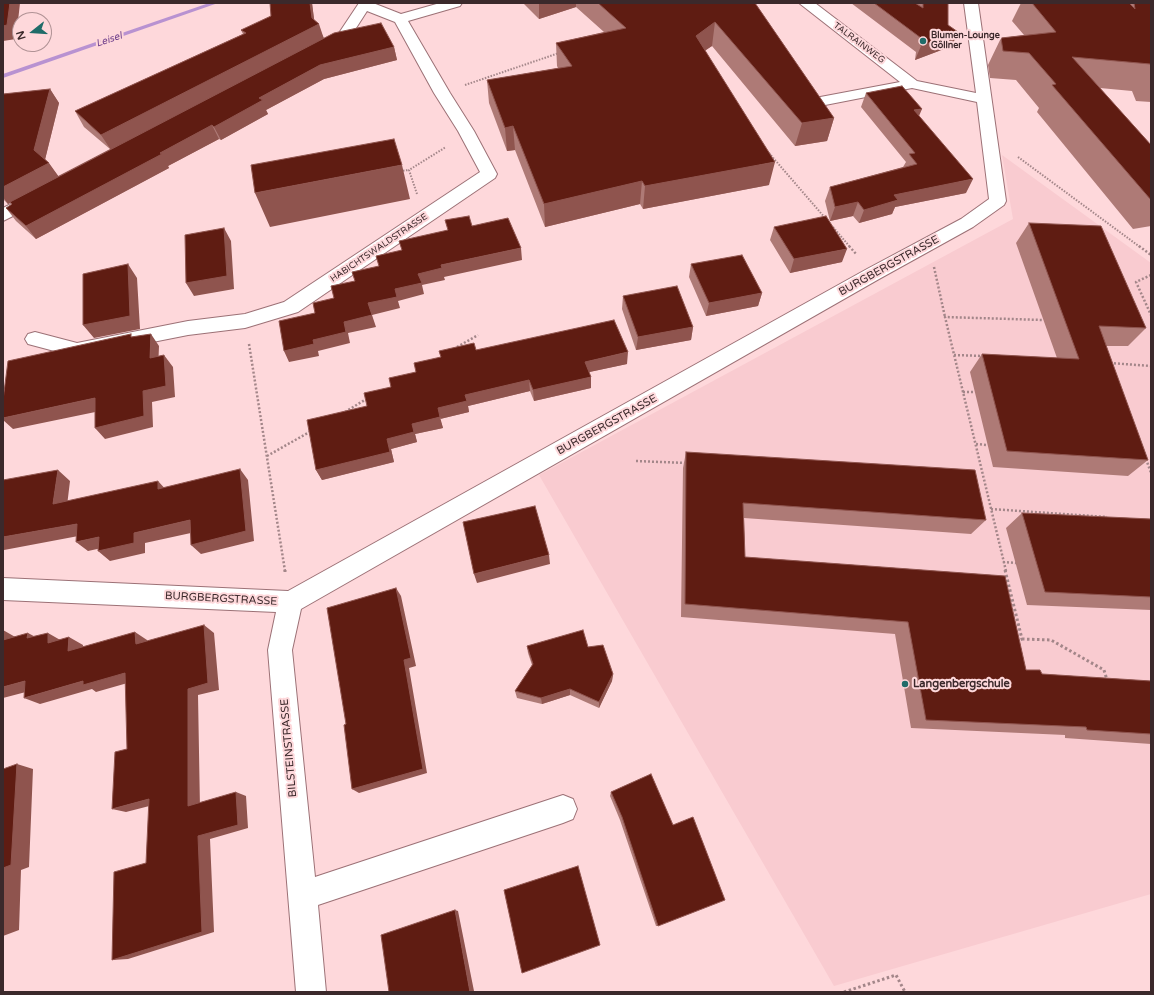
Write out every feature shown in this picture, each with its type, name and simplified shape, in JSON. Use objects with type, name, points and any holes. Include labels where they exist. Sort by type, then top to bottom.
[{"type":"street","points":[[310,54],[344,36],[365,4],[400,19],[455,3]]},
{"type":"street","name":"TALRAINWEG","points":[[806,3],[912,84]]},
{"type":"street","name":"BURGBERGSTRASSE","points":[[3,589],[290,602],[873,274],[967,223],[998,201],[971,3]]},
{"type":"street","name":"HABICHTSWALDSTRASSE","points":[[35,339],[78,350],[188,328],[245,321],[291,307],[489,174],[466,131],[442,93],[400,19]]},
{"type":"street","name":"TALRAINWEG","points":[[820,101],[912,84],[984,99]]},
{"type":"street","points":[[3,214],[45,193]]},
{"type":"street","name":"BILSTEINSTRASSE","points":[[290,602],[280,650],[311,992]]},
{"type":"street","points":[[303,895],[563,809]]},
{"type":"path","points":[[442,93],[560,53]]},
{"type":"path","points":[[394,172],[409,170],[444,149],[466,131]]},
{"type":"path","points":[[990,136],[1151,255]]},
{"type":"path","points":[[766,150],[827,221]]},
{"type":"path","points":[[409,170],[424,218]]},
{"type":"path","points":[[832,227],[873,274]]},
{"type":"path","points":[[928,244],[1022,639]]},
{"type":"path","points":[[1151,274],[1136,282],[1151,315]]},
{"type":"path","points":[[946,317],[1043,320]]},
{"type":"path","points":[[245,321],[290,602]]},
{"type":"path","points":[[450,351],[478,335]]},
{"type":"path","points":[[954,355],[985,356]]},
{"type":"path","points":[[1112,371],[1109,363],[1151,366]]},
{"type":"path","points":[[963,392],[975,392]]},
{"type":"path","points":[[342,414],[369,398]]},
{"type":"path","points":[[267,456],[314,429]]},
{"type":"path","points":[[976,444],[987,445]]},
{"type":"path","points":[[1146,459],[1151,473]]},
{"type":"path","points":[[636,461],[692,463]]},
{"type":"path","points":[[976,478],[984,478]]},
{"type":"path","points":[[991,510],[1113,517]]},
{"type":"path","points":[[1004,562],[1016,563]]},
{"type":"path","points":[[1015,642],[1022,639],[1051,640],[1104,670],[1108,683]]},
{"type":"path","points":[[844,992],[896,975],[905,992]]},
{"type":"shaded area","name":"Langenbergschule","points":[[1002,155],[1151,263],[1151,894],[834,986],[539,475],[1013,219]]},
{"type":"building","points":[[3,3],[10,3],[7,25],[3,26]]},
{"type":"building","points":[[270,3],[310,3],[312,18],[319,24],[101,135],[75,111],[246,33],[241,30],[271,16]]},
{"type":"building","points":[[598,3],[755,3],[834,118],[802,123],[715,22],[696,36],[775,162],[645,186],[642,181],[544,204],[513,126],[505,128],[487,80],[572,66],[556,43],[626,28]]},
{"type":"building","points":[[874,3],[915,3],[923,8],[923,3],[948,3],[948,25],[958,32],[921,46],[921,38]]},
{"type":"building","points":[[1032,3],[1129,3],[1135,9],[1134,3],[1151,3],[1151,66],[1150,64],[1072,57],[1151,145],[1151,200],[1052,85],[1056,84],[1029,53],[1003,51],[1001,38],[1056,32]]},
{"type":"building","points":[[381,23],[394,47],[320,65],[259,98],[263,100],[214,127],[212,125],[160,153],[162,154],[26,226],[6,208],[12,204],[10,202],[334,33]]},
{"type":"building","points":[[902,86],[922,109],[914,110],[973,179],[894,195],[898,200],[864,210],[858,202],[835,207],[830,187],[917,164],[909,154],[915,153],[866,93]]},
{"type":"building","points":[[50,89],[34,150],[49,163],[3,187],[3,94]]},
{"type":"building","points":[[394,139],[402,165],[255,193],[251,165]]},
{"type":"building","points":[[469,216],[472,226],[508,218],[521,248],[441,265],[442,268],[418,274],[422,283],[395,289],[397,297],[368,303],[372,315],[344,322],[346,332],[313,340],[314,344],[284,351],[279,321],[315,313],[313,303],[334,298],[331,286],[355,281],[352,272],[379,266],[376,256],[402,250],[399,241],[448,230],[445,220]]},
{"type":"building","points":[[826,216],[847,249],[794,259],[774,227]]},
{"type":"building","points":[[1029,223],[1101,226],[1146,328],[1099,326],[1148,460],[1007,451],[982,354],[1079,359]]},
{"type":"building","points":[[224,228],[227,276],[186,283],[185,235]]},
{"type":"building","points":[[742,255],[762,293],[709,303],[691,264]]},
{"type":"building","points":[[128,264],[130,316],[83,325],[83,274]]},
{"type":"building","points":[[677,286],[693,327],[638,337],[623,296]]},
{"type":"building","points":[[614,320],[628,352],[585,362],[591,377],[533,390],[529,380],[465,395],[467,401],[438,408],[440,417],[412,424],[414,432],[387,439],[390,452],[316,470],[307,420],[367,406],[364,393],[391,387],[389,378],[416,372],[414,363],[441,357],[439,351],[474,343],[476,350]]},
{"type":"building","points":[[131,334],[131,337],[151,334],[150,358],[164,355],[166,386],[143,391],[144,416],[95,428],[95,398],[3,418],[3,400],[8,361]]},
{"type":"building","points":[[686,452],[975,470],[986,520],[743,503],[745,557],[1005,576],[1026,670],[1040,670],[1042,674],[1151,681],[1151,734],[1087,730],[1086,727],[926,720],[908,622],[685,604]]},
{"type":"building","points":[[240,469],[246,531],[191,545],[190,520],[134,533],[134,543],[98,551],[99,537],[76,542],[77,524],[3,537],[3,480],[58,470],[53,504],[158,481],[158,489]]},
{"type":"building","points":[[535,506],[549,555],[474,574],[463,522]]},
{"type":"building","points":[[1022,513],[1151,519],[1151,597],[1045,592]]},
{"type":"building","points":[[396,588],[411,658],[404,660],[423,769],[352,789],[344,725],[346,724],[327,608]]},
{"type":"building","points":[[204,625],[208,683],[188,689],[188,806],[236,792],[238,825],[198,836],[202,932],[112,960],[114,872],[146,863],[149,799],[112,809],[115,752],[127,749],[125,673],[83,685],[83,681],[24,698],[25,681],[3,687],[3,640],[28,633],[27,638],[48,633],[48,643],[69,637],[68,651],[135,632],[136,644]]},
{"type":"building","points":[[583,630],[588,647],[603,645],[613,674],[599,702],[570,689],[541,698],[515,691],[533,664],[527,646]]},
{"type":"building","points":[[17,764],[11,865],[3,868],[3,769]]},
{"type":"building","points":[[651,774],[673,825],[693,817],[725,900],[658,926],[622,817],[611,792]]},
{"type":"building","points":[[578,866],[600,945],[522,973],[504,890]]},
{"type":"building","points":[[455,910],[470,992],[389,992],[381,935]]},
{"type":"waterway","name":"Leisel","points":[[3,76],[215,3]]},
{"type":"place","name":"Blumen-Lounge Göllner","points":[[923,41]]},
{"type":"place","name":"Langenbergschule","points":[[905,684]]}]
